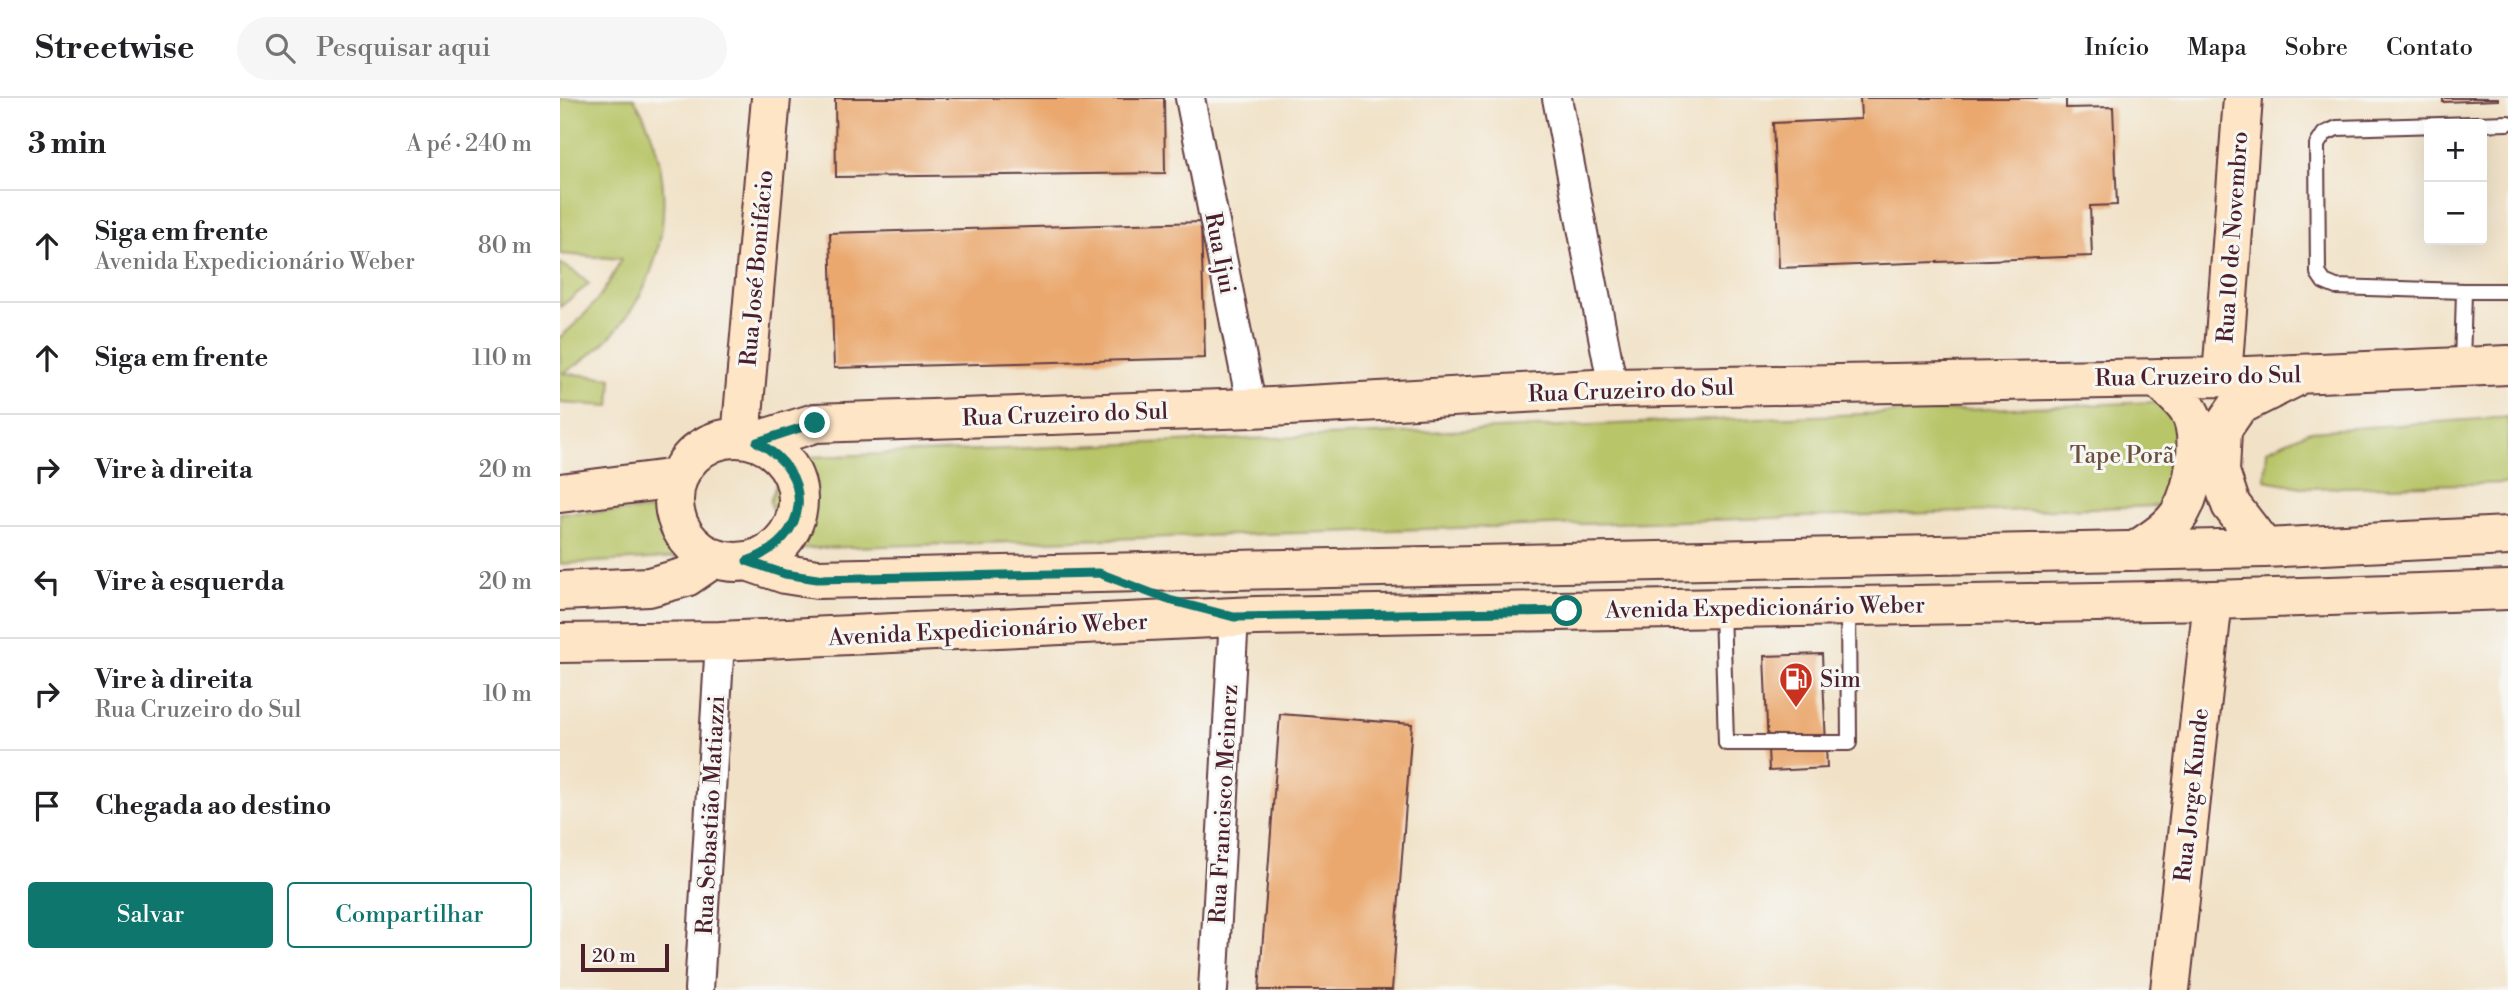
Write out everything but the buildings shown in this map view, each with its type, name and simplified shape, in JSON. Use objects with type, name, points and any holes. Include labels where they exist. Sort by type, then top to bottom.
[{"type":"main road","name":"Rua José Bonifácio","points":[[749,440],[771,98]]},
{"type":"main road","name":"Rua 10 de Novembro","points":[[2222,377],[2243,98]]},
{"type":"main road","name":"Rua Cruzeiro do Sul","points":[[749,440],[815,423],[1252,408],[1614,388],[2222,377],[2508,365]]},
{"type":"main road","points":[[2264,548],[2231,505],[2227,494],[2220,472],[2222,429],[2238,406],[2303,373]]},
{"type":"main road","points":[[2134,551],[2159,535],[2179,513],[2194,475],[2197,441],[2189,410],[2157,378]]},
{"type":"main road","points":[[560,592],[657,585],[731,559],[776,548],[790,528],[798,506],[793,474],[784,460],[772,449],[749,440],[725,439],[710,443],[696,452],[677,478],[674,502],[679,526],[694,545],[731,559],[785,574],[817,579],[2264,548],[2508,536]]},
{"type":"main road","points":[[560,493],[677,478]]},
{"type":"main road","points":[[1848,606],[1907,576],[1980,554]]},
{"type":"main road","points":[[1099,573],[1169,600],[1234,617]]},
{"type":"main road","name":"Avenida Expedicionário Weber","points":[[560,643],[720,641],[1234,617],[2213,600],[2508,590]]},
{"type":"main road","name":"Rua Jorge Kunde","points":[[2170,990],[2213,600]]},
{"type":"street","name":"Rua Ijui","points":[[1190,98],[1252,408]]},
{"type":"street","points":[[1556,98],[1614,388]]},
{"type":"street","name":"Rua Francisco Meinerz","points":[[1213,990],[1234,617]]},
{"type":"street","name":"Rua Sebastião Matiazzi","points":[[699,990],[720,641]]},
{"type":"lane","points":[[2508,123],[2337,128],[2324,134],[2317,145],[2318,273],[2324,282],[2336,287],[2508,291]]},
{"type":"lane","points":[[2462,367],[2464,291]]},
{"type":"lane","points":[[1722,608],[1726,743],[1849,743],[1848,606]]},
{"type":"green space","points":[[560,98],[634,98],[649,129],[659,161],[663,194],[662,228],[655,260],[643,291],[625,319],[602,345],[563,373],[612,378],[610,406],[560,403],[560,337],[596,302],[621,259],[560,254]]},
{"type":"green space","points":[[560,263],[589,284],[560,307]]},
{"type":"green space","name":"Tape Porã","points":[[2155,402],[2176,418],[2173,486],[2160,506],[788,549],[770,502],[785,458]]},
{"type":"green space","points":[[2508,417],[2508,483],[2307,488],[2265,480],[2267,450],[2310,431]]},
{"type":"green space","points":[[687,509],[686,557],[560,564],[560,513]]},
{"type":"place","name":"Sim","points":[[1796,709]]},
{"type":"route","points":[[815,423],[757,442],[772,449],[784,460],[793,474],[798,506],[794,521],[776,548],[747,561],[785,574],[817,579],[1099,573],[1169,600],[1234,617],[1567,611]]}]
